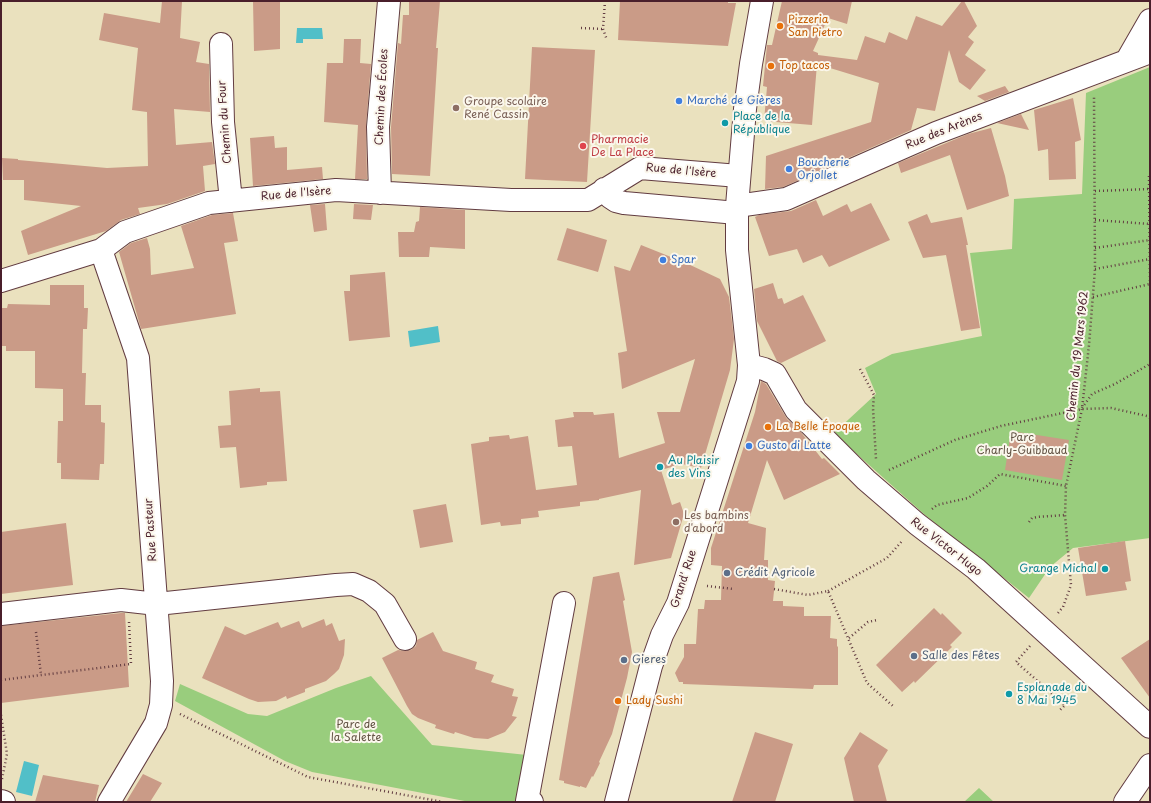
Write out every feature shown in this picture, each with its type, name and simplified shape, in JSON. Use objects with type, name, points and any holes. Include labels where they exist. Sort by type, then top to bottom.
[{"type":"street","name":"Chemin des Écoles","points":[[380,193],[378,127],[389,1]]},
{"type":"street","name":"Grand' Rue","points":[[616,802],[651,666],[662,635],[678,603],[748,381],[749,365],[738,250],[737,209],[745,109],[762,1]]},
{"type":"street","points":[[1128,60],[1150,20]]},
{"type":"street","name":"Chemin du Four","points":[[221,44],[223,122],[231,201]]},
{"type":"street","name":"Rue des Arènes","points":[[737,209],[786,199],[936,133],[1150,52]]},
{"type":"street","name":"Rue de l'Isère","points":[[1,281],[101,250],[125,232],[209,203],[336,190],[511,200],[588,200],[640,168],[740,176]]},
{"type":"street","points":[[604,189],[610,197],[616,201],[624,203],[737,209]]},
{"type":"street","name":"Rue Pasteur","points":[[101,250],[138,358],[162,681],[161,705],[156,723],[109,802]]},
{"type":"street","name":"Rue Victor Hugo","points":[[749,365],[775,374],[796,410],[871,478],[917,524],[976,569],[1150,728]]},
{"type":"street","points":[[1,614],[121,600],[157,604],[353,584],[370,591],[385,604],[405,639]]},
{"type":"street","points":[[532,802],[527,801],[564,603]]},
{"type":"street","points":[[1125,802],[1150,765]]},
{"type":"path","points":[[605,1],[603,29],[607,40]]},
{"type":"path","points":[[581,28],[603,29]]},
{"type":"path","name":"Chemin du 19 Mars 1962","points":[[1060,711],[1065,705],[1016,662],[1063,607],[1072,585],[1066,515],[1066,486],[1082,409],[1095,269],[1094,98],[1092,74]]},
{"type":"path","points":[[1093,297],[1150,284],[1149,176]]},
{"type":"path","points":[[1095,191],[1149,189]]},
{"type":"path","points":[[1095,220],[1150,224]]},
{"type":"path","points":[[1095,248],[1150,240]]},
{"type":"path","points":[[1095,269],[1150,259]]},
{"type":"path","points":[[1082,409],[1092,394],[1115,384],[1150,364]]},
{"type":"path","points":[[860,369],[874,396],[871,478],[955,440],[1001,426],[1082,409],[1111,408],[1150,418]]},
{"type":"path","points":[[774,589],[808,594],[828,591],[887,558],[925,515],[937,505],[968,498],[987,486],[1000,474],[1066,486]]},
{"type":"path","points":[[1029,522],[1032,518],[1037,517],[1066,515]]},
{"type":"path","points":[[684,583],[734,589]]},
{"type":"path","points":[[828,591],[867,683],[893,706]]},
{"type":"path","points":[[1,680],[131,664],[127,601]]},
{"type":"path","points":[[33,610],[41,675]]},
{"type":"path","points":[[848,638],[868,622],[877,620]]},
{"type":"path","points":[[161,705],[308,777],[443,802]]},
{"type":"path","points":[[1,715],[7,754],[1,782]]},
{"type":"green space","name":"Parc Charly-Guibbaud","points":[[1150,67],[1150,538],[1073,548],[1050,567],[1029,598],[925,515],[840,439],[835,432],[876,394],[865,368],[892,354],[982,336],[970,253],[1012,249],[1014,199],[1082,194],[1086,93]]},
{"type":"green space","name":"Parc de la Salette","points":[[371,676],[432,745],[527,755],[521,802],[470,802],[312,772],[285,761],[175,701],[180,684],[248,714],[267,716],[336,688]]},
{"type":"green space","points":[[979,788],[994,802],[964,802]]},
{"type":"water","points":[[297,28],[322,28],[323,39],[303,39],[303,43],[296,43]]},
{"type":"water","points":[[438,326],[440,342],[410,347],[408,331]]},
{"type":"water","points":[[24,761],[39,765],[32,796],[16,792]]},
{"type":"building","points":[[162,1],[182,1],[180,38],[200,42],[196,62],[209,64],[210,112],[174,109],[176,145],[212,142],[215,164],[203,166],[205,191],[167,204],[138,208],[140,214],[121,220],[106,231],[28,255],[21,231],[81,206],[24,200],[24,180],[3,180],[2,158],[107,168],[148,166],[147,112],[132,110],[138,48],[99,40],[104,13],[160,23]]},
{"type":"building","points":[[253,1],[280,1],[280,49],[254,51]]},
{"type":"building","points":[[409,1],[440,1],[436,48],[438,48],[430,176],[392,174],[391,127],[398,43],[401,44],[403,15],[409,15]]},
{"type":"building","points":[[620,1],[728,1],[728,3],[736,3],[728,46],[618,40]]},
{"type":"building","points":[[782,1],[852,1],[847,24],[828,18],[813,51],[818,53],[818,55],[857,60],[865,36],[885,43],[889,32],[907,40],[916,16],[942,26],[962,1],[964,1],[977,26],[968,37],[974,42],[965,55],[986,70],[970,90],[959,82],[949,50],[935,111],[917,108],[911,130],[783,187],[765,189],[766,156],[871,122],[879,83],[817,64],[812,125],[764,121],[767,87],[763,86],[767,45],[772,45]]},
{"type":"building","points":[[344,39],[361,39],[360,63],[371,64],[366,126],[367,179],[355,179],[358,125],[324,122],[327,63],[343,63]]},
{"type":"building","points":[[532,47],[595,50],[587,182],[525,179]]},
{"type":"building","points":[[1005,86],[1009,92],[985,101],[977,96]]},
{"type":"building","points":[[1073,98],[1081,140],[1075,142],[1076,179],[1049,180],[1048,149],[1038,151],[1034,110]]},
{"type":"building","points":[[1021,114],[1029,130],[997,123]]},
{"type":"building","points":[[991,128],[1005,176],[1009,196],[967,210],[950,155],[901,173],[898,163],[968,134]]},
{"type":"building","points":[[274,136],[275,148],[287,147],[287,170],[322,167],[323,179],[253,186],[250,138]]},
{"type":"building","points":[[816,200],[823,216],[847,204],[851,212],[871,203],[890,240],[829,267],[822,255],[803,263],[797,249],[769,256],[755,217],[759,215],[791,211]]},
{"type":"building","points":[[325,204],[327,230],[314,232],[310,205]]},
{"type":"building","points":[[354,204],[373,205],[371,220],[353,219]]},
{"type":"building","points":[[420,207],[465,210],[465,249],[430,247],[429,257],[399,257],[398,232],[414,232],[416,222],[419,221]]},
{"type":"building","points":[[233,213],[238,241],[224,243],[236,314],[141,329],[119,252],[131,243],[147,238],[150,249],[151,275],[194,268],[181,226],[212,215]]},
{"type":"building","points":[[927,214],[931,223],[962,217],[968,245],[966,245],[980,328],[961,331],[946,255],[923,258],[908,222]]},
{"type":"building","points":[[567,228],[607,240],[598,272],[557,260]]},
{"type":"building","points":[[641,245],[686,263],[720,279],[729,297],[734,339],[730,370],[701,468],[682,464],[661,470],[672,505],[680,502],[684,514],[671,558],[634,565],[641,490],[599,500],[580,502],[580,506],[538,511],[539,517],[521,519],[521,524],[501,526],[500,522],[481,525],[471,444],[489,441],[489,437],[509,435],[510,439],[528,436],[536,490],[577,485],[572,446],[558,447],[555,420],[574,417],[573,412],[593,412],[594,415],[614,413],[619,458],[665,443],[657,412],[680,412],[695,359],[622,389],[618,353],[627,351],[614,266],[630,271]]},
{"type":"building","points":[[385,272],[390,337],[349,341],[344,291],[350,291],[350,275]]},
{"type":"building","points":[[773,283],[778,299],[782,298],[784,304],[803,295],[826,341],[781,363],[777,361],[757,321],[754,289]]},
{"type":"building","points":[[50,285],[84,285],[84,308],[88,308],[87,329],[83,329],[82,373],[86,373],[85,405],[101,405],[101,422],[105,423],[104,464],[100,464],[99,480],[61,479],[61,463],[57,463],[58,421],[63,421],[63,389],[35,388],[35,351],[6,351],[6,346],[1,346],[1,308],[7,308],[8,304],[50,305]]},
{"type":"building","points":[[761,381],[766,384],[787,419],[800,431],[822,459],[824,458],[840,474],[784,500],[767,460],[748,523],[766,528],[764,560],[768,560],[768,580],[775,581],[773,601],[783,601],[783,606],[804,607],[804,616],[831,616],[830,638],[837,639],[838,647],[838,685],[814,685],[813,689],[683,684],[683,682],[679,682],[675,673],[684,657],[684,644],[696,644],[698,609],[704,609],[705,600],[721,600],[722,566],[711,565],[711,548],[755,412]]},
{"type":"building","points":[[260,388],[260,392],[280,391],[287,481],[267,482],[267,485],[240,488],[236,447],[220,448],[218,426],[231,425],[229,391]]},
{"type":"building","points":[[1011,431],[1069,440],[1062,480],[1005,470]]},
{"type":"building","points":[[446,504],[453,542],[420,548],[413,510]]},
{"type":"building","points":[[66,523],[73,585],[1,594],[1,532]]},
{"type":"building","name":"Grange Michal","points":[[1125,541],[1131,581],[1125,582],[1127,590],[1086,596],[1078,548]]},
{"type":"building","points":[[619,572],[625,600],[623,601],[632,652],[627,678],[612,734],[593,777],[592,776],[586,788],[580,787],[564,783],[564,781],[559,780],[593,577]]},
{"type":"building","name":"Salle des Fêtes","points":[[934,608],[941,615],[942,613],[962,633],[950,645],[952,647],[915,683],[914,681],[902,692],[876,665]]},
{"type":"building","points":[[125,613],[129,687],[1,703],[1,626]]},
{"type":"building","points":[[324,619],[326,626],[332,623],[339,641],[345,639],[344,655],[339,669],[334,674],[326,681],[305,689],[305,692],[287,699],[286,696],[276,701],[258,702],[202,678],[225,626],[245,635],[278,622],[281,628],[299,621],[302,628]]},
{"type":"building","points":[[433,632],[443,651],[477,662],[475,669],[494,675],[491,682],[514,689],[512,696],[518,697],[512,716],[517,717],[505,732],[488,739],[474,738],[435,728],[436,725],[412,714],[382,658],[398,650],[411,650],[416,646],[417,640]]},
{"type":"building","points":[[1150,639],[1150,698],[1121,658]]},
{"type":"building","points":[[755,732],[793,744],[775,802],[732,802]]},
{"type":"building","points":[[860,732],[888,750],[878,766],[887,802],[854,802],[844,758]]},
{"type":"building","points":[[143,774],[162,783],[150,802],[126,802]]},
{"type":"building","points":[[43,775],[99,785],[95,802],[35,802]]},
{"type":"place","name":"Pizzeria San Pietro","points":[[780,26]]},
{"type":"place","name":"Top tacos","points":[[771,66]]},
{"type":"place","name":"Marché de Gières","points":[[679,101]]},
{"type":"place","name":"Groupe scolaire René Cassin","points":[[456,108]]},
{"type":"place","name":"Place de la République","points":[[725,123]]},
{"type":"place","name":"Pharmacie De La Place","points":[[583,146]]},
{"type":"place","name":"Boucherie Orjollet","points":[[789,169]]},
{"type":"place","name":"Spar","points":[[663,260]]},
{"type":"place","name":"La Belle Époque","points":[[768,427]]},
{"type":"place","name":"Gusto di Latte","points":[[749,446]]},
{"type":"place","name":"Au Plaisir des Vins","points":[[660,467]]},
{"type":"place","name":"Les bambins d'abord","points":[[676,522]]},
{"type":"place","name":"Grange Michal","points":[[1105,569]]},
{"type":"place","name":"Crédit Agricole","points":[[727,573]]},
{"type":"place","name":"Salle des Fêtes","points":[[914,656]]},
{"type":"place","name":"Gieres","points":[[624,660]]},
{"type":"place","name":"Esplanade du 8 Mai 1945","points":[[1009,694]]},
{"type":"place","name":"Lady Sushi","points":[[618,701]]}]
